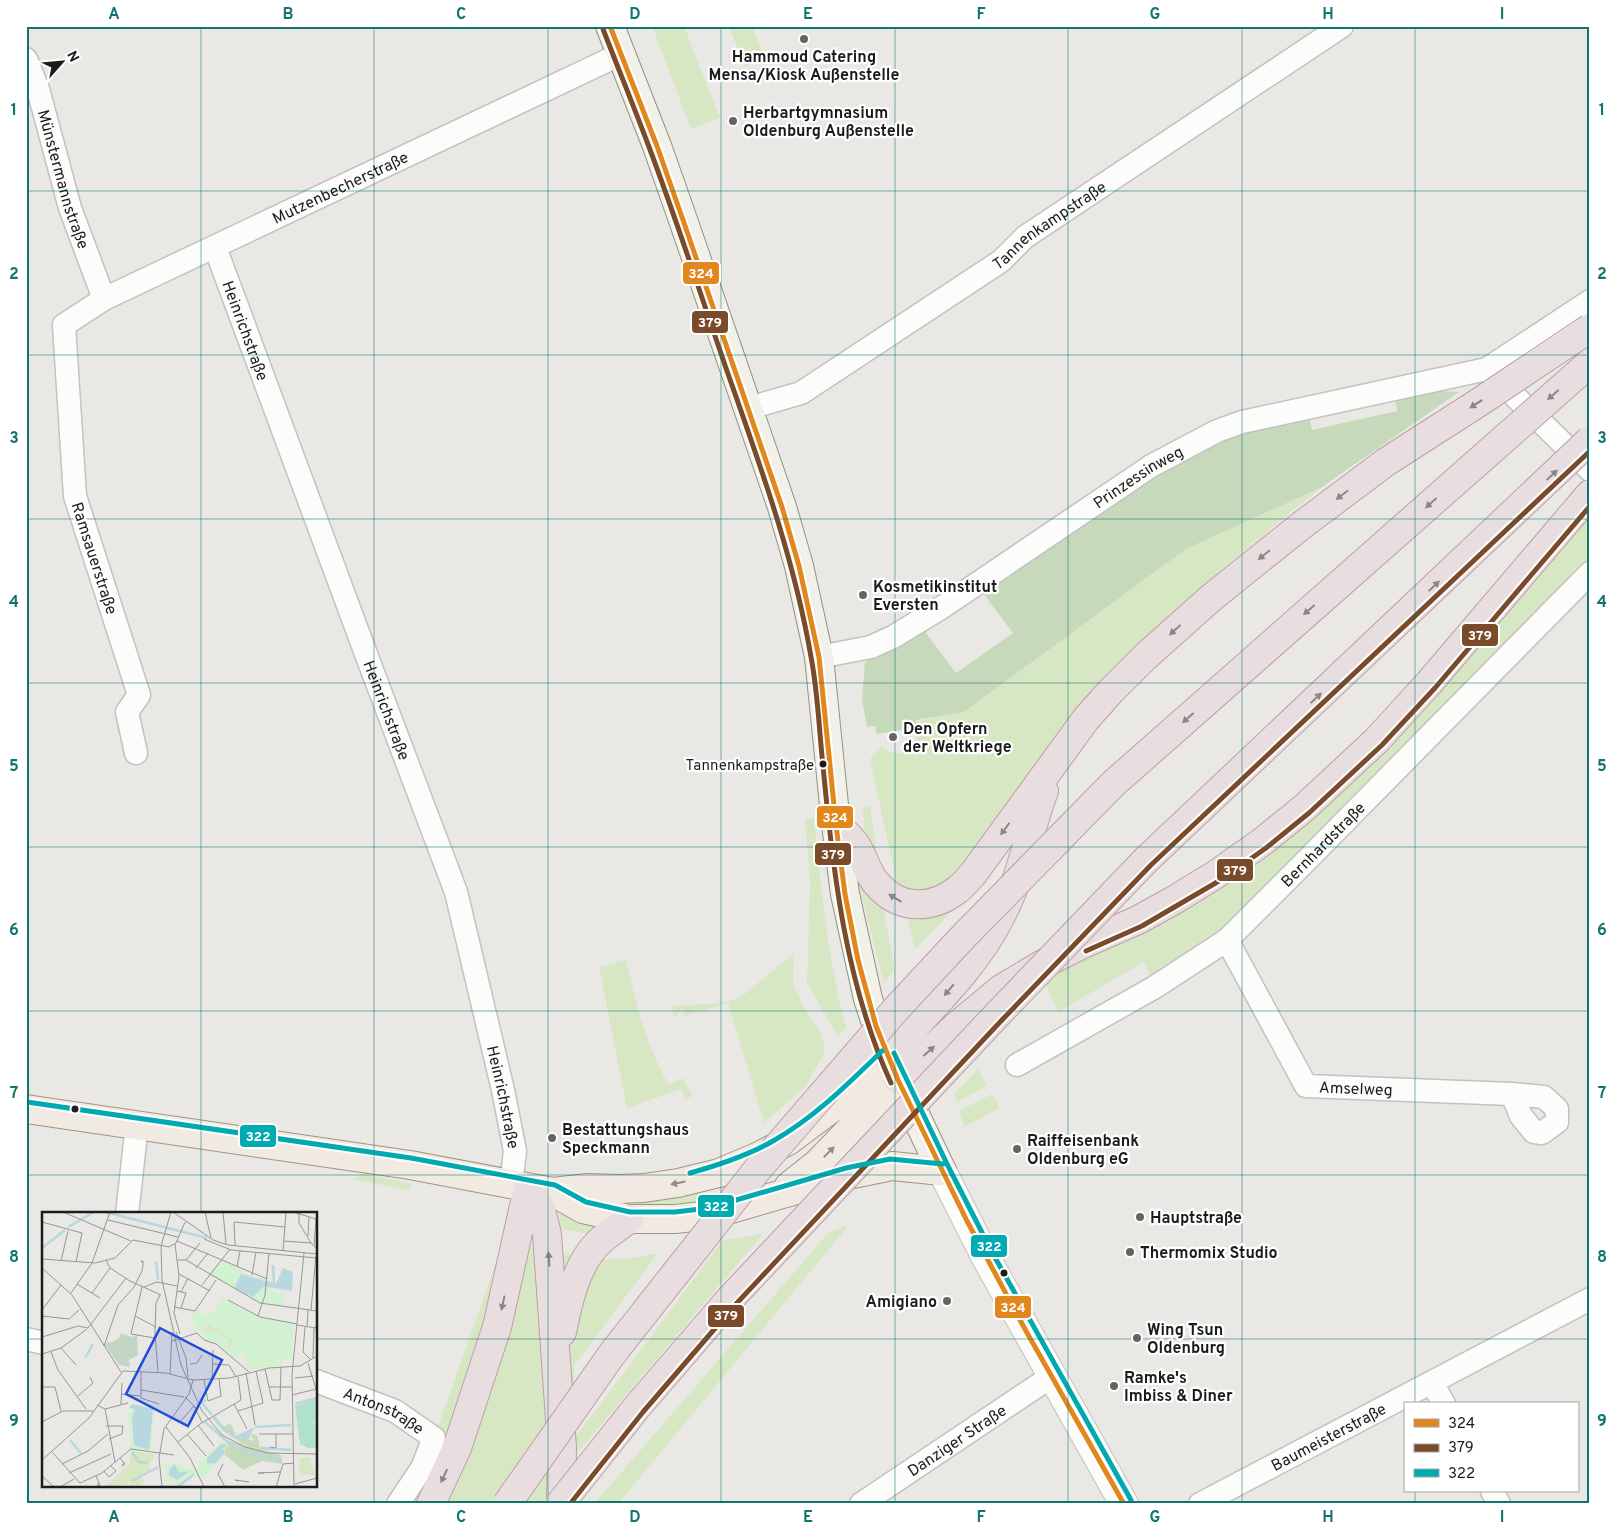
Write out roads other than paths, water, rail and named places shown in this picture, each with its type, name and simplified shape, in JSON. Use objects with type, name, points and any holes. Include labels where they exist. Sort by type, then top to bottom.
[{"type":"highway","points":[[836,825],[854,842],[878,885],[890,896],[911,905],[933,902],[957,890],[973,874],[1086,719],[1145,657],[1212,598],[1302,525],[1386,462],[1590,328]]},
{"type":"highway","points":[[507,1504],[612,1354],[757,1170],[883,1024],[962,938],[1113,784],[1590,363]]},
{"type":"highway","points":[[561,1504],[637,1407],[730,1299],[989,1023],[1146,860],[1590,440]]},
{"type":"highway","points":[[893,1068],[960,1023],[1001,989],[1079,946],[1138,920],[1215,875],[1262,842],[1304,808],[1377,740],[1429,683],[1590,494]]},
{"type":"highway","points":[[893,1068],[942,998],[980,952],[1003,913],[1019,873],[1034,818],[1055,761]]},
{"type":"highway","points":[[531,1188],[540,1207],[547,1234],[562,1447],[561,1504]]},
{"type":"highway","points":[[431,1504],[457,1448],[497,1327],[531,1188]]},
{"type":"highway","points":[[557,1360],[566,1314],[585,1259],[598,1243],[629,1219]]},
{"type":"main road","points":[[610,26],[683,220],[782,507],[819,657],[836,825],[845,894],[858,960],[868,999],[893,1068],[942,1171]]},
{"type":"main road","points":[[26,1108],[410,1165],[531,1188],[619,1190],[678,1183],[737,1167],[788,1141],[840,1102],[893,1068]]},
{"type":"main road","points":[[778,1194],[818,1163],[893,1068]]},
{"type":"main road","points":[[531,1188],[583,1209],[629,1219],[674,1220],[710,1215],[848,1175],[892,1166],[942,1171]]},
{"type":"street","name":"Tannenkampstraße","points":[[749,408],[801,393],[1001,261],[1025,237],[1342,26]]},
{"type":"street","name":"Mutzenbecherstraße","points":[[64,325],[104,299],[621,54]]},
{"type":"street","name":"Münstermannstraße","points":[[26,59],[38,89],[70,208],[104,299]]},
{"type":"street","name":"Heinrichstraße","points":[[215,247],[456,892],[503,1090],[515,1152],[531,1188]]},
{"type":"street","name":"Prinzessinweg","points":[[819,657],[872,647],[893,637],[944,606],[1152,466],[1217,431],[1242,422],[1487,369],[1590,301]]},
{"type":"street","name":"Ramsauerstraße","points":[[64,325],[75,496],[139,695],[127,712],[136,752]]},
{"type":"street","points":[[1487,369],[1590,470]]},
{"type":"street","name":"Bernhardstraße","points":[[1017,1064],[1155,987],[1227,940],[1590,573]]},
{"type":"street","name":"Amselweg","points":[[1227,940],[1306,1086],[1512,1094]]},
{"type":"street","points":[[127,1212],[137,1125]]},
{"type":"street","points":[[942,1171],[967,1221],[1124,1504]]},
{"type":"street","name":"Baumeisterstraße","points":[[1200,1504],[1590,1299]]},
{"type":"street","points":[[26,1338],[42,1342]]},
{"type":"street","name":"Danziger Straße","points":[[861,1504],[1052,1376]]},
{"type":"street","name":"Antonstraße","points":[[318,1382],[395,1410],[434,1438],[422,1468],[398,1504]]},
{"type":"street","points":[[1432,1383],[1443,1402]]},
{"type":"street","points":[[1493,1492],[1499,1504]]},
{"type":"place","name":"Hammoud Catering Mensa/Kiosk Außenstelle","points":[[804,39]]},
{"type":"place","name":"Herbartgymnasium Oldenburg Außenstelle","points":[[733,121]]},
{"type":"place","name":"Kosmetikinstitut Eversten","points":[[863,595]]},
{"type":"place","name":"Den Opfern der Weltkriege","points":[[893,737]]},
{"type":"place","name":"Tannenkampstraße","points":[[823,764]]},
{"type":"place","name":"Bestattungshaus Speckmann","points":[[552,1138]]},
{"type":"place","name":"Raiffeisenbank Oldenburg eG","points":[[1017,1149]]},
{"type":"place","name":"Hauptstraße","points":[[1140,1217]]},
{"type":"place","name":"Thermomix Studio","points":[[1130,1252]]},
{"type":"place","name":"Amigiano","points":[[947,1301]]},
{"type":"place","name":"Wing Tsun Oldenburg","points":[[1137,1338]]},
{"type":"place","name":"Ramke's Imbiss & Diner","points":[[1114,1386]]}]
